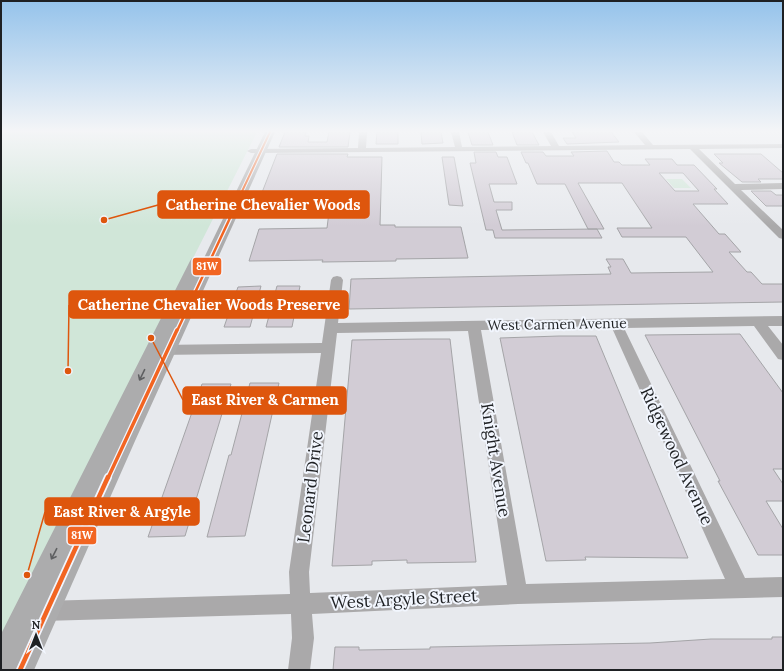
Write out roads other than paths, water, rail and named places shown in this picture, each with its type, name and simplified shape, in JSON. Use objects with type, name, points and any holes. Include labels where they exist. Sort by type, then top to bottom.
[{"type":"main road","points":[[1,662],[25,612],[161,350],[250,163]]},
{"type":"main road","points":[[20,670],[161,350]]},
{"type":"street","points":[[709,163],[783,236]]},
{"type":"street","points":[[733,187],[783,186]]},
{"type":"street","name":"Leonard Drive","points":[[299,670],[303,638],[299,572],[337,280]]},
{"type":"street","points":[[757,321],[783,355]]},
{"type":"street","name":"West Carmen Avenue","points":[[331,328],[783,321]]},
{"type":"street","name":"Ridgewood Avenue","points":[[616,324],[739,588]]},
{"type":"street","name":"Knight Avenue","points":[[474,326],[518,594]]},
{"type":"street","points":[[161,350],[328,348]]},
{"type":"street","name":"West Argyle Street","points":[[25,612],[301,604],[518,594],[783,587]]},
{"type":"place","name":"Catherine Chevalier Woods","points":[[104,220]]},
{"type":"place","name":"East River & Carmen","points":[[151,338]]},
{"type":"place","name":"Catherine Chevalier Woods Preserve","points":[[68,371]]},
{"type":"place","name":"East River & Argyle","points":[[27,575]]}]
